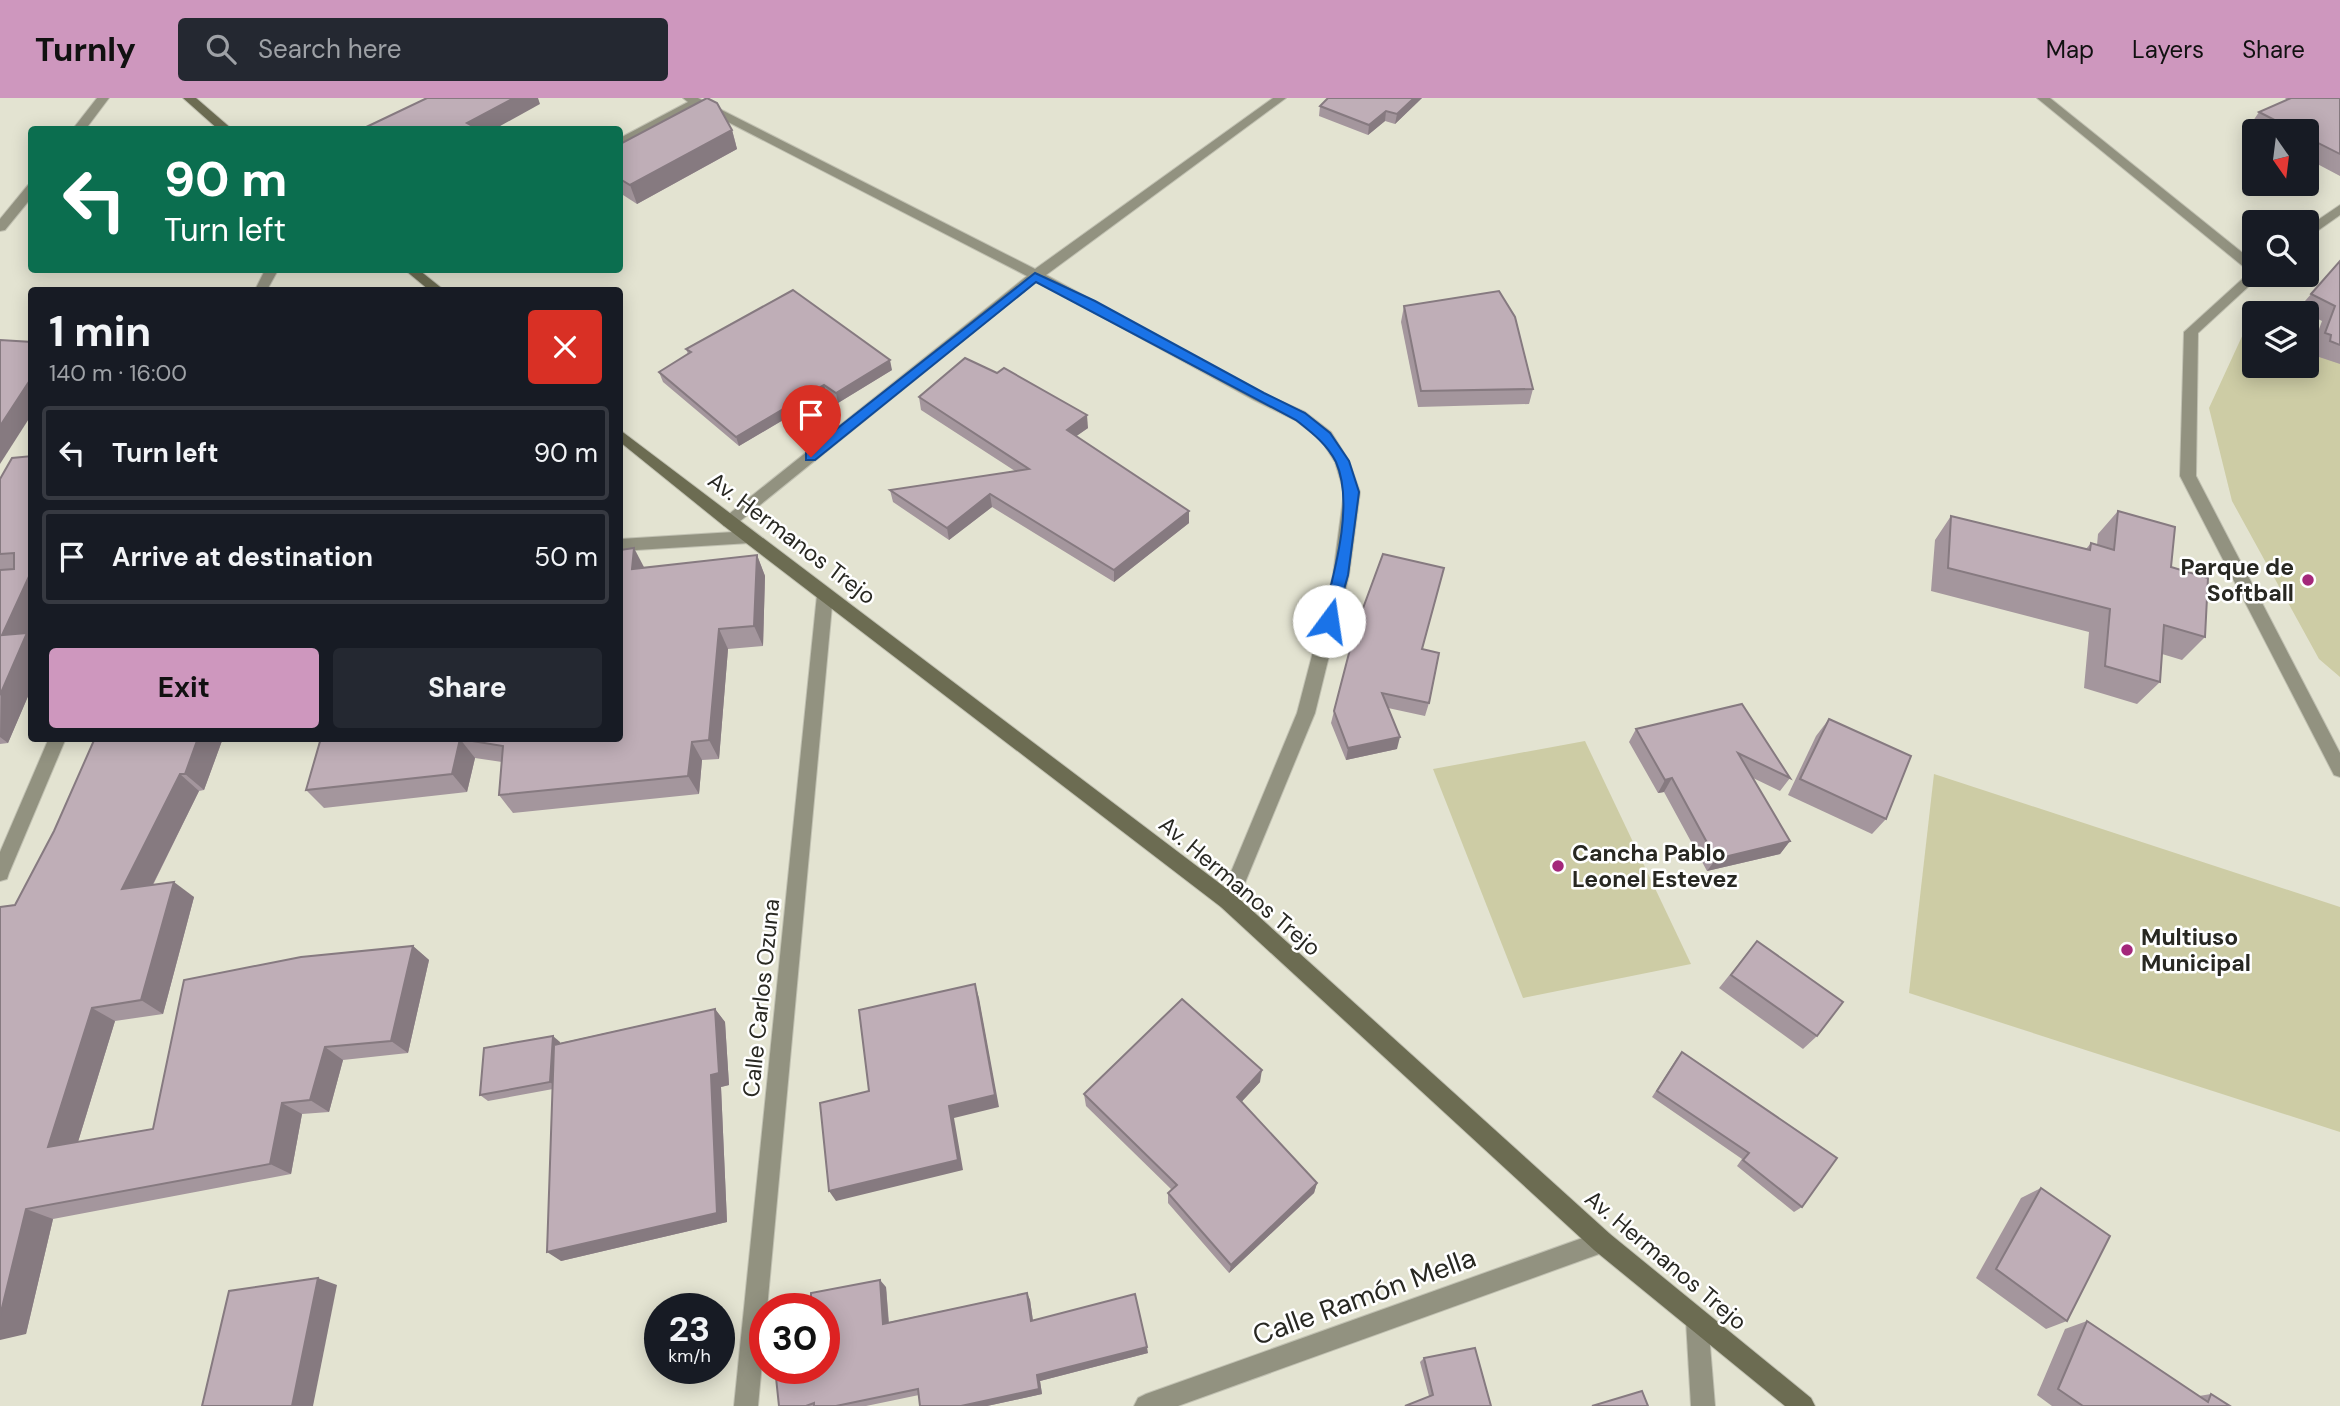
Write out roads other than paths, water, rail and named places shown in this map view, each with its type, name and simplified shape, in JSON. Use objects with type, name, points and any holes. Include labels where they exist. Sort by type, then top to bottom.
[{"type":"main road","points":[[189,98],[222,126]]},
{"type":"main road","points":[[415,273],[433,287]]},
{"type":"main road","name":"Av. Hermanos Trejo","points":[[623,437],[729,522],[1228,901],[1602,1241],[1803,1406]]},
{"type":"street","points":[[81,126],[103,98]]},
{"type":"street","points":[[729,522],[1035,276],[1280,98]]},
{"type":"street","points":[[2043,98],[2242,259]]},
{"type":"street","points":[[623,141],[692,100],[1091,303],[1259,397],[1300,416],[1326,436],[1342,461],[1352,492],[1341,575],[1306,713],[1228,901]]},
{"type":"street","points":[[0,227],[28,193]]},
{"type":"street","points":[[2319,225],[2340,209]]},
{"type":"street","points":[[2242,286],[2190,332],[2188,476],[2340,770]]},
{"type":"street","points":[[623,544],[750,537]]},
{"type":"street","name":"Calle Carlos Ozuna","points":[[746,1406],[825,595]]},
{"type":"street","points":[[0,873],[56,742]]},
{"type":"street","name":"Calle Ramón Mella","points":[[1146,1406],[1602,1241]]},
{"type":"street","points":[[1698,1321],[1703,1406]]},
{"type":"place","name":"Parque de Softball","points":[[2308,580]]},
{"type":"place","name":"Cancha Pablo Leonel Estevez","points":[[1558,866]]},
{"type":"place","name":"Multiuso Municipal","points":[[2127,950]]}]
